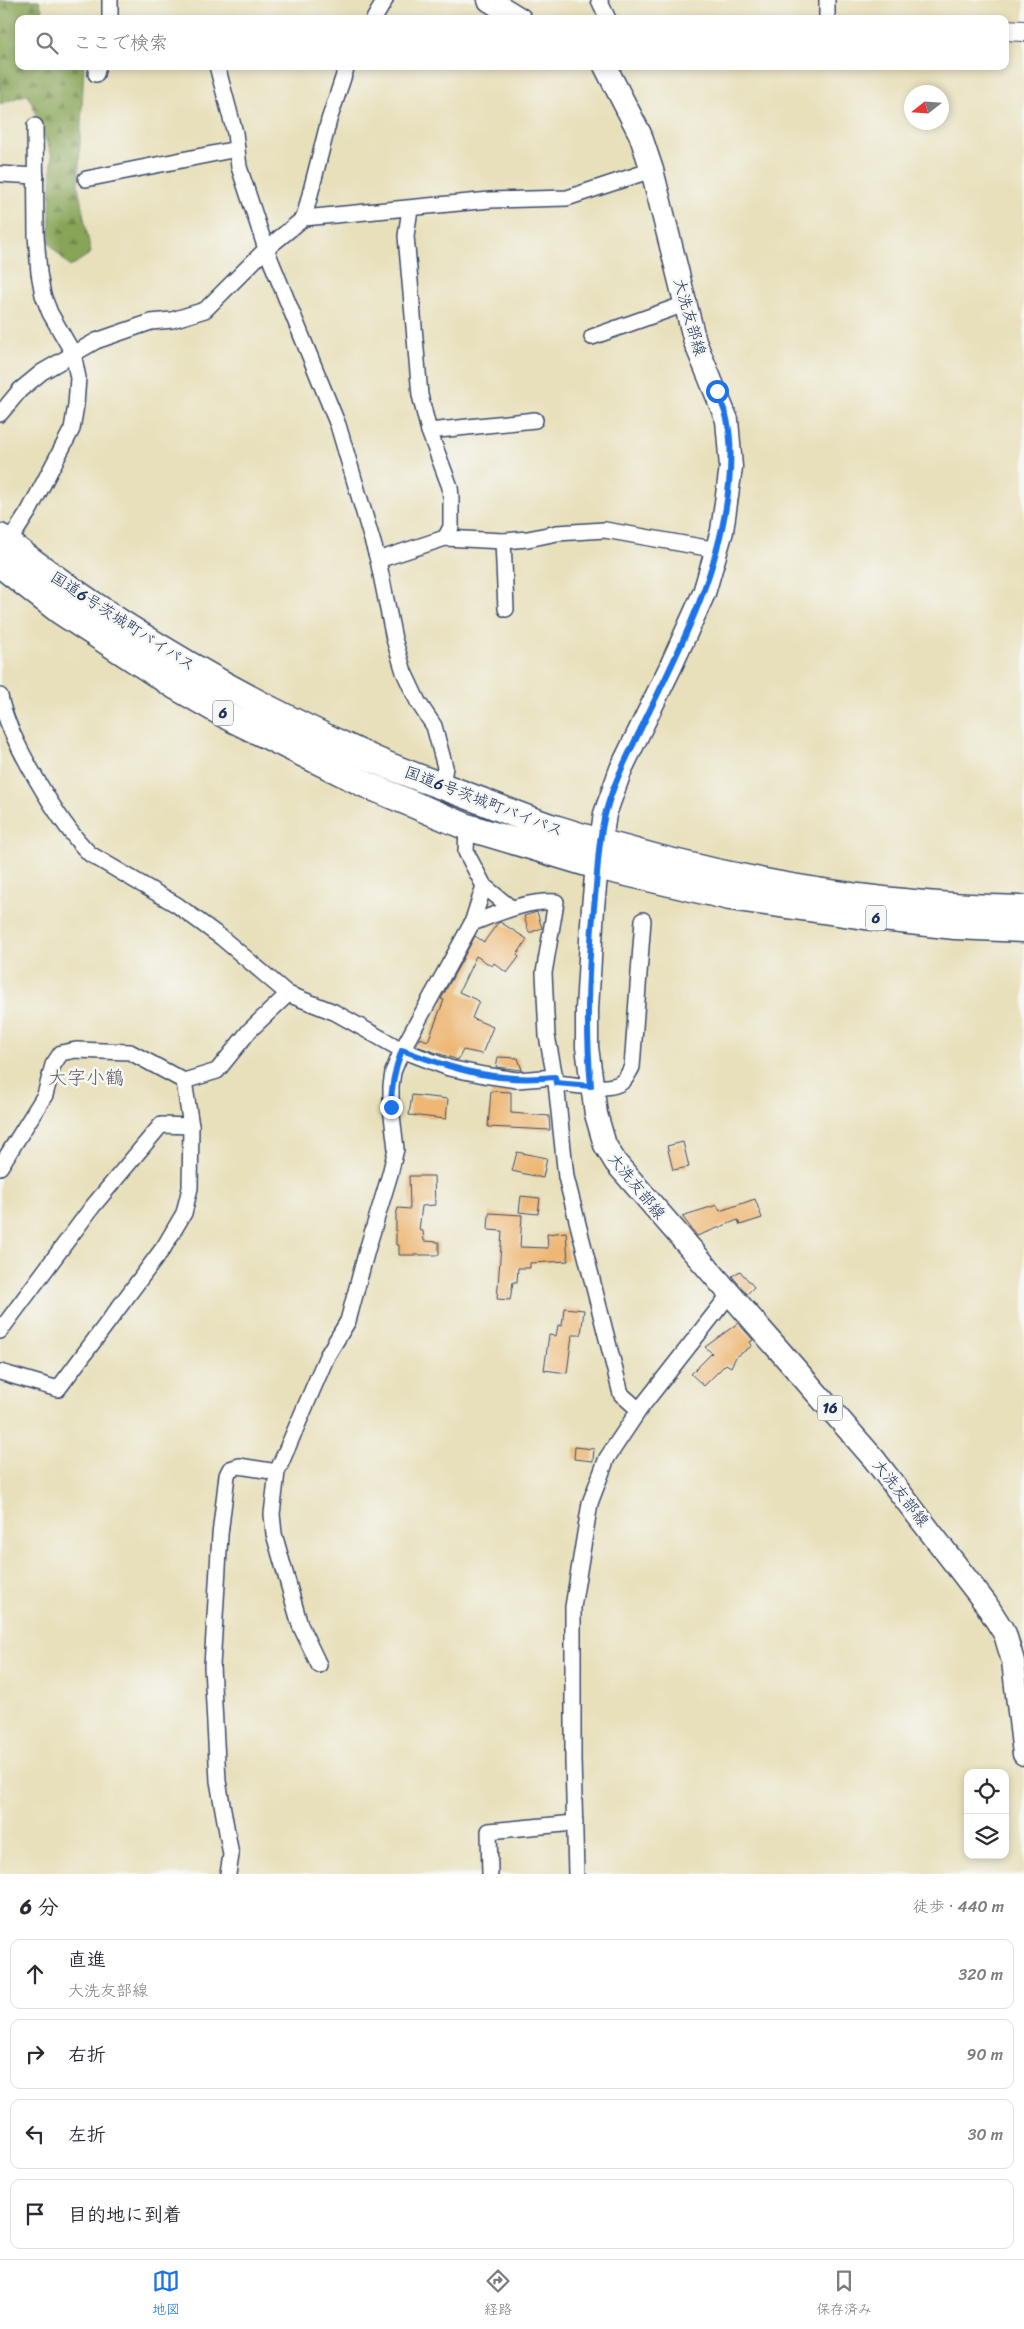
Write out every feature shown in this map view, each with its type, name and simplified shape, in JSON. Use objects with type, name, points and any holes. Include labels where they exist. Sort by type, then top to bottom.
[{"type":"highway","name":"国道6号茨城町バイパス","points":[[2,550],[213,680],[364,755],[552,828],[599,854],[655,857],[777,884],[929,903],[1024,909]]},
{"type":"highway","name":"国道6号茨城町バイパス","points":[[2,550],[59,610],[177,687],[229,717],[367,785],[467,827],[599,854],[730,897],[955,926],[1024,929]]},
{"type":"main road","points":[[488,0],[513,15]]},
{"type":"main road","name":"大洗友部線","points":[[607,70],[640,134],[652,170],[695,342],[727,420],[731,467],[728,499],[718,550],[704,593],[621,769],[605,814],[599,854],[586,1009],[587,1047],[596,1114],[605,1145],[616,1164],[874,1459],[998,1622],[1005,1634],[1013,1661],[1024,1754]]},
{"type":"street","points":[[110,0],[110,15]]},
{"type":"street","points":[[376,15],[385,0]]},
{"type":"street","points":[[599,0],[606,15]]},
{"type":"street","points":[[827,0],[828,15]]},
{"type":"street","points":[[1009,30],[1024,31]]},
{"type":"street","points":[[218,70],[235,133],[239,167],[266,249],[338,425],[378,560],[394,639],[404,672],[418,702],[434,726],[445,767],[442,786]]},
{"type":"street","points":[[304,218],[329,120],[346,70]]},
{"type":"street","points":[[2,550],[28,511],[72,429],[76,405],[78,378],[74,352],[50,313],[43,295],[36,235],[35,126]]},
{"type":"street","points":[[86,179],[237,149]]},
{"type":"street","points":[[0,414],[20,390],[42,372],[74,352],[124,330],[151,322],[172,320],[205,310],[266,249],[288,229],[304,218],[490,200],[567,198],[652,170]]},
{"type":"street","points":[[0,174],[36,176]]},
{"type":"street","points":[[410,208],[406,236],[420,396],[429,431],[450,487],[451,527],[445,538]]},
{"type":"street","points":[[592,337],[685,304]]},
{"type":"street","points":[[429,431],[535,420]]},
{"type":"street","points":[[378,560],[445,538],[503,541],[557,533],[605,530],[718,550]]},
{"type":"street","points":[[503,541],[506,609]]},
{"type":"street","points":[[0,696],[8,724],[55,809],[79,844],[90,854],[177,906],[222,938],[288,994],[334,1012],[402,1050],[449,1068],[517,1080],[555,1080],[591,1086],[617,1085],[623,1081],[632,1067],[643,920]]},
{"type":"street","points":[[467,827],[466,852],[484,886],[511,908]]},
{"type":"street","points":[[319,1665],[300,1625],[274,1534],[272,1514],[277,1472],[327,1356],[348,1321],[396,1149],[391,1107],[391,1086],[402,1050],[472,923],[484,886]]},
{"type":"street","points":[[472,923],[511,908],[546,901],[556,902],[544,974],[547,1036],[555,1080],[566,1176],[620,1394],[639,1410]]},
{"type":"street","points":[[0,1167],[45,1095],[53,1065],[61,1053],[76,1050],[130,1052],[184,1081],[217,1071],[250,1030],[288,994]]},
{"type":"street","points":[[0,1372],[58,1389],[164,1247],[184,1213],[190,1188],[191,1126],[184,1081]]},
{"type":"street","points":[[0,1331],[93,1206],[161,1125],[191,1126]]},
{"type":"street","points":[[576,1874],[573,1607],[590,1502],[607,1458],[639,1410],[729,1295]]},
{"type":"street","points":[[228,1874],[231,1855],[218,1781],[212,1666],[220,1535],[225,1492],[230,1469],[239,1466],[277,1472]]},
{"type":"street","points":[[490,1874],[490,1831],[575,1823]]},
{"type":"green space","points":[[0,0],[39,0],[44,15],[15,15],[15,70],[84,70],[78,186],[91,253],[70,267],[49,243],[52,156],[28,94],[0,104]]},
{"type":"building","points":[[537,912],[542,928],[529,933],[524,916]]},
{"type":"building","points":[[500,922],[527,939],[517,955],[519,957],[507,973],[494,963],[492,966],[476,956],[459,992],[479,1001],[472,1018],[493,1027],[482,1054],[463,1050],[458,1060],[416,1046],[420,1038],[428,1041],[444,1000],[441,999],[475,936],[484,942]]},
{"type":"building","points":[[498,1057],[518,1058],[522,1070],[496,1067]]},
{"type":"building","points":[[491,1091],[511,1092],[511,1113],[549,1116],[550,1130],[488,1127]]},
{"type":"building","points":[[412,1095],[448,1099],[446,1119],[409,1115]]},
{"type":"building","points":[[683,1142],[689,1167],[673,1170],[667,1146]]},
{"type":"building","points":[[517,1152],[547,1158],[543,1178],[512,1171]]},
{"type":"building","points":[[409,1176],[434,1176],[435,1205],[422,1206],[419,1230],[423,1231],[424,1241],[439,1242],[439,1255],[399,1255],[399,1245],[396,1245],[396,1215],[398,1208],[410,1209]]},
{"type":"building","points":[[521,1196],[540,1198],[538,1214],[519,1212]]},
{"type":"building","points":[[755,1199],[762,1218],[740,1225],[738,1220],[697,1236],[682,1216],[717,1205],[720,1211]]},
{"type":"building","points":[[489,1213],[522,1215],[520,1247],[548,1248],[547,1234],[566,1232],[568,1261],[530,1263],[530,1268],[518,1268],[517,1282],[513,1282],[510,1300],[497,1299],[502,1231],[488,1230]]},
{"type":"building","points":[[740,1271],[754,1287],[747,1294],[732,1276]]},
{"type":"building","points":[[564,1308],[584,1310],[581,1335],[572,1335],[567,1373],[544,1370],[549,1335],[556,1336],[558,1325],[562,1326]]},
{"type":"building","points":[[738,1323],[753,1340],[750,1342],[752,1346],[736,1357],[731,1367],[726,1364],[704,1386],[691,1374],[712,1353],[705,1347]]},
{"type":"building","points":[[575,1447],[594,1449],[593,1461],[574,1459]]},
{"type":"district","name":"大字小鶴","points":[[86,1077]]},
{"type":"route","points":[[391,1107],[393,1072],[402,1050],[449,1068],[484,1075],[517,1080],[555,1077],[556,1083],[591,1086],[586,1009],[597,866],[605,814],[621,769],[704,593],[718,550],[728,499],[731,467],[727,420],[717,391]]}]
